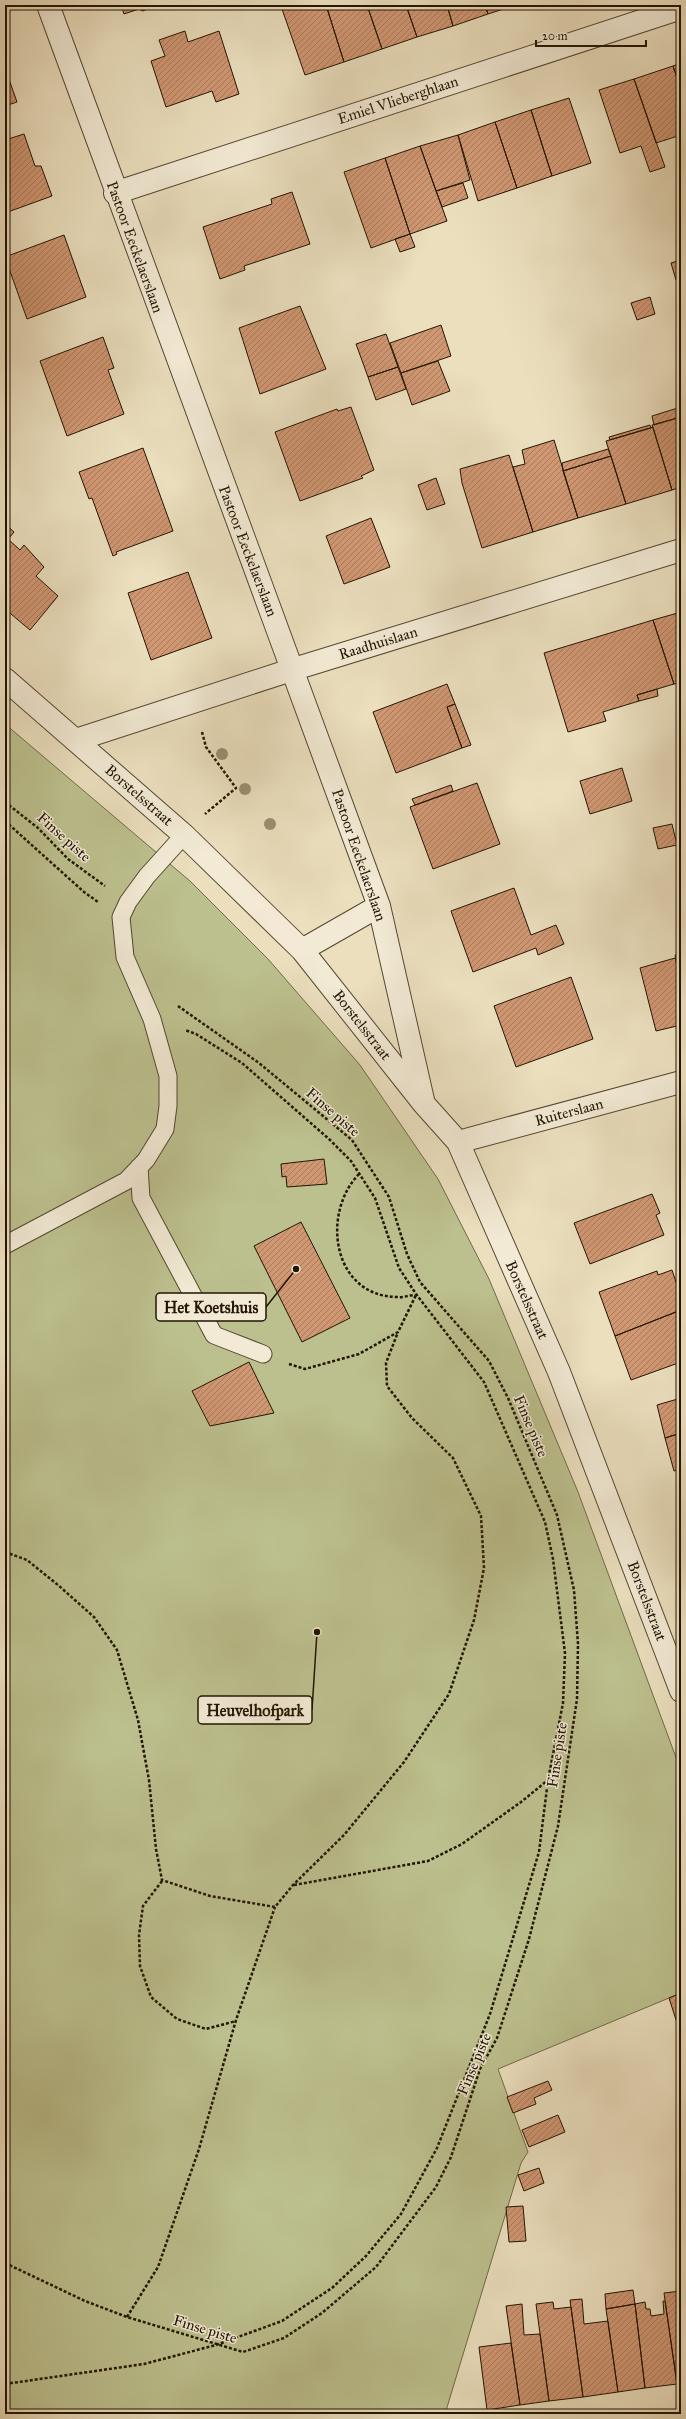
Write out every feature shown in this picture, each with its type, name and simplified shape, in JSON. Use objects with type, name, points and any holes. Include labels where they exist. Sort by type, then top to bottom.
[{"type":"street","name":"Pastoor Eeckelaerslaan","points":[[48,5],[115,193],[379,906],[424,1104]]},
{"type":"street","name":"Emiel Vlieberghlaan","points":[[115,193],[681,8]]},
{"type":"street","name":"Raadhuislaan","points":[[76,740],[291,670],[681,550]]},
{"type":"street","name":"Borstelsstraat","points":[[5,679],[184,835],[302,950],[424,1104],[458,1142],[559,1372],[681,1691]]},
{"type":"street","points":[[302,950],[379,906]]},
{"type":"street","name":"Ruiterslaan","points":[[458,1142],[681,1082]]},
{"type":"lane","points":[[5,1245],[104,1194],[126,1181],[146,1160],[164,1129],[168,1106],[168,1076],[152,1018],[125,957],[125,910],[147,876],[184,835]]},
{"type":"lane","points":[[139,1167],[141,1198],[214,1335],[263,1354]]},
{"type":"path","points":[[199,819],[236,788],[206,748],[201,728]]},
{"type":"path","name":"Finse piste","points":[[5,802],[38,828],[68,859],[125,910]]},
{"type":"path","points":[[5,821],[84,892],[125,910]]},
{"type":"path","name":"Finse piste","points":[[5,2263],[85,2301],[127,2317],[243,2352],[284,2338],[322,2313],[376,2267],[436,2187],[451,2157],[480,2069],[497,2038],[529,1940],[558,1826],[577,1699],[578,1644],[574,1590],[557,1515],[508,1398],[489,1361],[420,1282],[407,1254],[389,1197],[352,1140],[258,1063],[174,1003]]},
{"type":"path","points":[[5,2384],[144,2364],[216,2344],[282,2321],[332,2288],[366,2256],[401,2214],[437,2148],[490,2014],[539,1852],[548,1780],[563,1703],[565,1653],[553,1559],[545,1522],[484,1382],[416,1294],[399,1268],[375,1198],[351,1161],[329,1138],[242,1063],[196,1034],[152,1018]]},
{"type":"path","points":[[360,1174],[346,1190],[340,1208],[336,1235],[340,1256],[351,1274],[371,1291],[397,1298],[416,1294]]},
{"type":"path","points":[[127,2317],[158,2267],[199,2149],[236,2020],[276,1907],[293,1885],[344,1835],[404,1762],[449,1694],[474,1620],[484,1568],[481,1516],[453,1458],[412,1418],[387,1386],[386,1363],[398,1332],[416,1294]]},
{"type":"path","points":[[263,1354],[305,1369],[360,1354],[398,1332]]},
{"type":"path","points":[[5,1552],[27,1560],[58,1585],[94,1617],[117,1650],[138,1720],[149,1780],[156,1849],[162,1880],[143,1906],[139,1935],[140,1966],[151,1997],[177,2019],[206,2029],[236,2020]]},
{"type":"path","points":[[293,1885],[428,1861],[462,1844],[521,1802],[548,1780]]},
{"type":"path","points":[[162,1880],[210,1896],[276,1907]]},
{"type":"green space","points":[[5,724],[190,881],[268,959],[360,1065],[438,1179],[489,1279],[578,1492],[681,1771],[681,1993],[498,2069],[528,2152],[521,2163],[445,2414],[5,2414]]},
{"type":"building","points":[[121,5],[156,5],[143,11],[139,9],[124,14]]},
{"type":"building","points":[[293,5],[326,5],[344,62],[305,75],[282,9]]},
{"type":"building","points":[[326,5],[367,5],[382,49],[344,62]]},
{"type":"building","points":[[367,5],[406,5],[417,37],[382,49]]},
{"type":"building","points":[[406,5],[447,5],[453,26],[417,37]]},
{"type":"building","points":[[447,5],[485,5],[488,14],[453,26]]},
{"type":"building","points":[[485,5],[516,5],[488,14]]},
{"type":"building","points":[[185,31],[188,42],[219,31],[239,94],[216,102],[212,91],[166,107],[151,61],[165,56],[159,40]]},
{"type":"building","points":[[681,63],[681,90],[673,66]]},
{"type":"building","points":[[673,66],[681,90],[681,135],[656,143],[634,79]]},
{"type":"building","points":[[5,68],[17,102],[5,106]]},
{"type":"building","points":[[634,79],[665,167],[650,172],[641,146],[620,153],[599,90]]},
{"type":"building","points":[[569,98],[591,163],[552,176],[531,110]]},
{"type":"building","points":[[531,110],[552,176],[517,188],[495,122]]},
{"type":"building","points":[[495,122],[517,188],[478,201],[458,135]]},
{"type":"building","points":[[24,134],[35,166],[41,166],[52,196],[5,213],[5,140]]},
{"type":"building","points":[[458,135],[470,180],[436,191],[420,146]]},
{"type":"building","points":[[420,146],[447,221],[410,234],[385,158]]},
{"type":"building","points":[[385,158],[410,234],[371,248],[344,172]]},
{"type":"building","points":[[463,183],[468,198],[442,207],[436,191]]},
{"type":"building","points":[[292,192],[310,244],[244,266],[245,270],[220,279],[203,227],[272,204],[271,199]]},
{"type":"building","points":[[410,234],[415,247],[400,252],[395,239]]},
{"type":"building","points":[[64,235],[86,297],[27,319],[5,257]]},
{"type":"building","points":[[681,260],[681,279],[676,280],[671,263]]},
{"type":"building","points":[[650,297],[655,314],[637,320],[631,303]]},
{"type":"building","points":[[300,306],[326,369],[260,394],[239,328]]},
{"type":"building","points":[[441,325],[451,356],[401,373],[390,343]]},
{"type":"building","points":[[386,334],[398,367],[368,377],[356,344]]},
{"type":"building","points":[[103,337],[114,368],[108,370],[124,414],[67,436],[40,361]]},
{"type":"building","points":[[438,361],[450,391],[412,405],[401,373]]},
{"type":"building","points":[[398,367],[406,389],[376,400],[368,377]]},
{"type":"building","points":[[351,407],[374,470],[361,476],[363,478],[300,501],[275,432],[337,409],[338,411]]},
{"type":"building","points":[[681,407],[681,417],[654,425],[652,416]]},
{"type":"building","points":[[681,417],[681,487],[672,490],[652,425]]},
{"type":"building","points":[[650,425],[651,428],[610,440],[609,437]]},
{"type":"building","points":[[653,427],[672,490],[626,504],[606,441]]},
{"type":"building","points":[[554,440],[578,518],[533,532],[513,467],[525,464],[522,450]]},
{"type":"building","points":[[143,448],[173,531],[116,552],[117,554],[113,556],[92,498],[89,499],[79,472]]},
{"type":"building","points":[[608,449],[611,456],[563,471],[562,463]]},
{"type":"building","points":[[509,455],[533,532],[482,548],[462,483],[460,469]]},
{"type":"building","points":[[611,456],[626,504],[578,518],[563,471]]},
{"type":"building","points":[[436,478],[445,504],[427,510],[418,485]]},
{"type":"building","points":[[371,518],[390,567],[344,584],[326,536]]},
{"type":"building","points":[[5,524],[14,532],[5,543]]},
{"type":"building","points":[[8,539],[20,550],[24,545],[44,567],[36,576],[58,596],[30,630],[5,609],[5,543]]},
{"type":"building","points":[[188,572],[212,638],[151,660],[128,593]]},
{"type":"building","points":[[681,612],[681,682],[674,684],[653,620]]},
{"type":"building","points":[[653,620],[674,684],[637,695],[639,701],[603,712],[606,721],[568,732],[544,653]]},
{"type":"building","points":[[447,684],[455,704],[447,707],[462,748],[396,773],[373,712]]},
{"type":"building","points":[[657,689],[658,696],[639,701],[637,695]]},
{"type":"building","points":[[455,704],[471,745],[462,748],[447,707]]},
{"type":"building","points":[[622,768],[632,801],[590,814],[580,781]]},
{"type":"building","points":[[477,783],[500,844],[433,869],[410,807]]},
{"type":"building","points":[[451,785],[453,791],[415,805],[412,799]]},
{"type":"building","points":[[672,824],[677,845],[658,849],[653,828]]},
{"type":"building","points":[[514,888],[531,935],[556,925],[564,944],[538,955],[536,948],[473,972],[451,911]]},
{"type":"building","points":[[681,954],[681,978],[675,955]]},
{"type":"building","points":[[675,958],[681,978],[681,1025],[656,1031],[640,968]]},
{"type":"building","points":[[571,977],[593,1039],[516,1067],[494,1006]]},
{"type":"building","points":[[324,1159],[327,1184],[287,1187],[286,1176],[282,1177],[281,1164]]},
{"type":"building","points":[[652,1194],[660,1213],[656,1215],[664,1235],[590,1264],[574,1223]]},
{"type":"building","points":[[301,1222],[350,1318],[302,1342],[254,1246]]},
{"type":"building","points":[[672,1270],[681,1297],[681,1310],[615,1336],[599,1292],[657,1271],[658,1275]]},
{"type":"building","points":[[681,1310],[681,1362],[631,1380],[615,1336]]},
{"type":"building","points":[[249,1362],[274,1413],[210,1426],[192,1391]]},
{"type":"building","points":[[681,1398],[681,1433],[665,1438],[657,1405]]},
{"type":"building","points":[[681,1433],[681,1469],[674,1471],[665,1438]]},
{"type":"building","points":[[681,1993],[681,2029],[679,2029],[669,1998]]},
{"type":"building","points":[[548,2081],[552,2090],[534,2098],[536,2104],[513,2113],[507,2097]]},
{"type":"building","points":[[558,2115],[565,2132],[529,2147],[522,2130]]},
{"type":"building","points":[[539,2168],[544,2183],[524,2191],[518,2175]]},
{"type":"building","points":[[523,2206],[526,2241],[509,2242],[506,2207]]},
{"type":"building","points":[[633,2290],[635,2304],[606,2309],[605,2294]]},
{"type":"building","points":[[681,2291],[681,2384],[677,2384],[664,2293]]},
{"type":"building","points":[[582,2299],[584,2324],[608,2321],[618,2392],[583,2397],[570,2300]]},
{"type":"building","points":[[663,2301],[665,2301],[677,2384],[645,2388],[635,2304],[645,2302],[646,2309],[650,2309],[651,2316],[664,2314]]},
{"type":"building","points":[[553,2302],[554,2309],[571,2307],[583,2397],[549,2401],[536,2304]]},
{"type":"building","points":[[522,2304],[524,2335],[540,2334],[549,2401],[520,2405],[506,2306]]},
{"type":"building","points":[[635,2304],[645,2388],[618,2392],[606,2309]]},
{"type":"building","points":[[511,2343],[520,2405],[487,2410],[479,2347]]},
{"type":"place","name":"Het Koetshuis","points":[[296,1269]]},
{"type":"place","name":"Heuvelhofpark","points":[[317,1632]]}]
